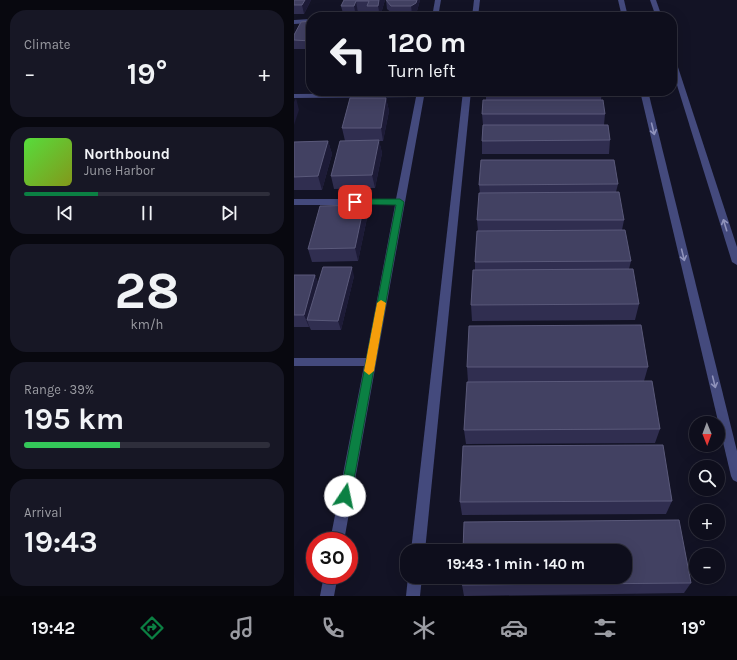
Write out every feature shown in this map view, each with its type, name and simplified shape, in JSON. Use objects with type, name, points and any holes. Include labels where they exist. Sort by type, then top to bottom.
[{"type":"street","points":[[436,12],[438,0]]},
{"type":"street","points":[[476,12],[477,0]]},
{"type":"street","points":[[621,0],[624,12]]},
{"type":"street","points":[[653,0],[657,12]]},
{"type":"street","points":[[294,22],[306,22]]},
{"type":"street","points":[[677,74],[737,262]]},
{"type":"street","points":[[294,96],[306,96]]},
{"type":"street","points":[[339,532],[420,96]]},
{"type":"street","points":[[419,544],[466,96]]},
{"type":"street","points":[[645,96],[737,476]]},
{"type":"street","points":[[294,202],[400,202]]},
{"type":"street","points":[[294,362],[371,362]]},
{"type":"street","points":[[327,596],[329,584]]},
{"type":"street","points":[[413,596],[414,584]]},
{"type":"building","points":[[294,0],[305,0],[302,5],[294,5]]},
{"type":"building","points":[[344,0],[379,0],[378,6],[367,6],[369,1],[356,1],[354,6],[341,6]]},
{"type":"building","points":[[386,0],[417,0],[416,3],[411,6],[391,6]]},
{"type":"building","points":[[301,22],[306,22],[306,41],[294,40],[294,35]]},
{"type":"building","points":[[350,98],[386,98],[381,128],[342,128]]},
{"type":"building","points":[[483,100],[603,100],[605,114],[482,114]]},
{"type":"building","points":[[483,125],[608,125],[610,140],[482,141]]},
{"type":"building","points":[[379,140],[372,175],[331,176],[340,141]]},
{"type":"building","points":[[328,141],[318,176],[294,177],[294,142]]},
{"type":"building","points":[[481,160],[614,160],[618,184],[479,185]]},
{"type":"building","points":[[619,192],[624,220],[477,220],[479,193]]},
{"type":"building","points":[[364,205],[355,248],[308,249],[320,206]]},
{"type":"building","points":[[625,230],[631,261],[475,262],[477,231]]},
{"type":"building","points":[[323,267],[352,267],[338,321],[307,320]]},
{"type":"building","points":[[633,269],[639,304],[471,305],[473,270]]},
{"type":"building","points":[[294,275],[315,275],[304,315],[294,315]]},
{"type":"building","points":[[641,325],[648,367],[467,367],[469,326]]},
{"type":"building","points":[[652,381],[660,429],[464,430],[467,382]]},
{"type":"building","points":[[663,445],[672,501],[460,502],[463,446]]},
{"type":"building","points":[[679,520],[689,572],[689,583],[632,584],[632,544],[463,544],[464,522]]},
{"type":"building","points":[[462,584],[576,584],[462,585]]},
{"type":"slow traffic","points":[[369,371],[381,303]]},
{"type":"route","points":[[345,496],[400,202],[355,202]]}]
